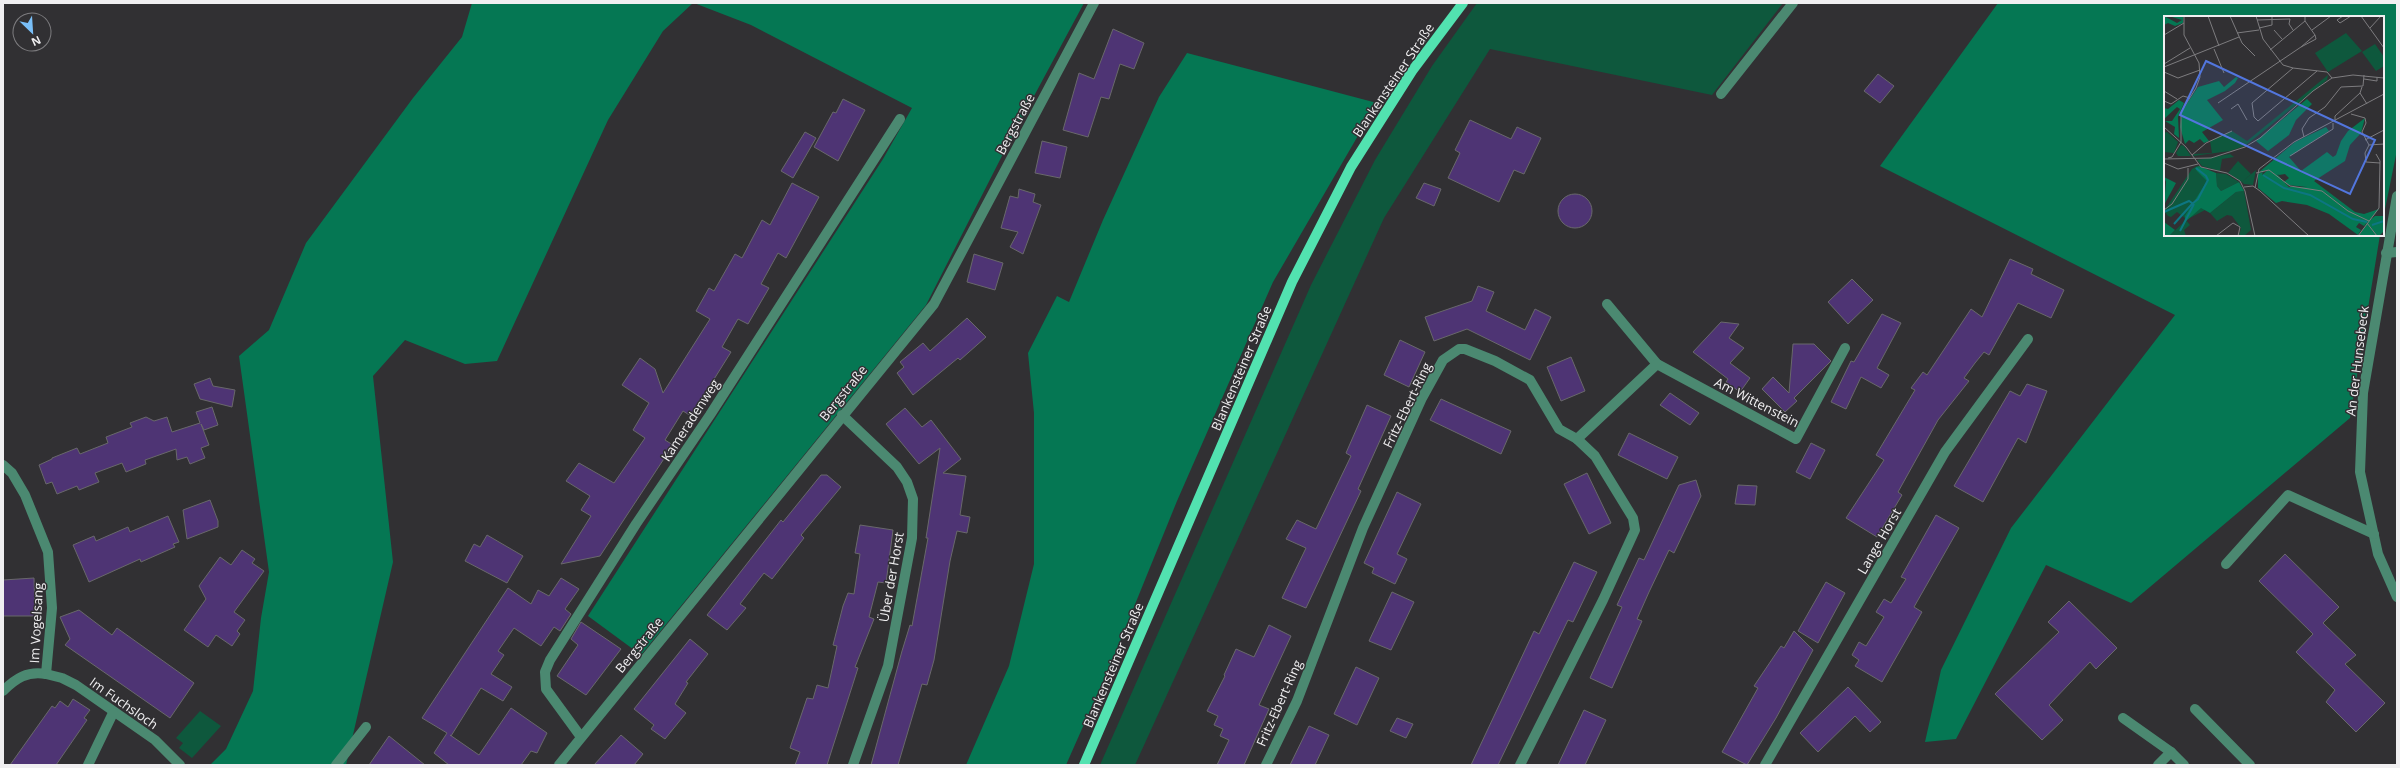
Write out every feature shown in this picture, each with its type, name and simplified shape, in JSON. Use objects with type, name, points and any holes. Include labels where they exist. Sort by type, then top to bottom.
[{"type":"main road","name":"Blankensteiner Straße","points":[[1084,765],[1292,282],[1351,167],[1412,71],[1463,3]]},
{"type":"street","name":"Bergstraße","points":[[563,764],[581,737],[934,304],[1094,3]]},
{"type":"street","points":[[1721,94],[1793,3]]},
{"type":"street","name":"Kameradenweg","points":[[581,737],[546,689],[545,672],[550,660],[636,524],[714,408],[900,119]]},
{"type":"street","name":"An der Hunsebeck","points":[[2397,196],[2363,393],[2360,472],[2378,554],[2397,597]]},
{"type":"street","points":[[2386,253],[2397,252]]},
{"type":"street","name":"Am Wittenstein","points":[[1607,304],[1657,364],[1796,439],[1846,348]]},
{"type":"street","name":"Lange Horst","points":[[1766,765],[1945,452],[2028,339]]},
{"type":"street","name":"Fritz-Ebert-Ring","points":[[1266,765],[1297,700],[1363,528],[1422,398],[1443,360],[1459,349],[1465,349],[1520,374],[1533,384],[1559,429],[1577,439],[1595,456],[1632,518],[1635,530],[1603,600],[1520,765]]},
{"type":"street","points":[[1577,439],[1657,364]]},
{"type":"street","name":"Über der Horst","points":[[842,415],[897,467],[907,482],[913,499],[912,538],[888,666],[853,765]]},
{"type":"street","name":"Im Vogelsang","points":[[3,465],[12,473],[25,495],[48,552],[52,608],[46,674],[32,673],[19,677],[3,691]]},
{"type":"street","points":[[2226,564],[2288,495],[2374,534]]},
{"type":"street","name":"Im Fuchsloch","points":[[46,674],[62,678],[76,685],[113,713],[154,740],[180,765]]},
{"type":"street","points":[[2195,709],[2250,765]]},
{"type":"street","points":[[88,765],[113,713]]},
{"type":"street","points":[[2123,718],[2171,752],[2184,765]]},
{"type":"street","points":[[336,765],[366,727]]},
{"type":"street","points":[[2158,765],[2171,752]]},
{"type":"green space","points":[[472,3],[693,3],[663,31],[608,120],[497,361],[465,364],[405,340],[373,376],[393,562],[346,765],[210,765],[226,749],[253,691],[261,618],[269,572],[239,356],[269,330],[306,243],[413,98],[462,37]]},
{"type":"green space","points":[[694,3],[1084,3],[1005,150],[926,305],[641,655],[588,616],[883,159],[912,108],[751,25]]},
{"type":"green space","points":[[1477,3],[1783,3],[1712,95],[1490,49],[1384,218],[1135,765],[1100,765],[1311,285],[1375,160],[1432,66]]},
{"type":"green space","points":[[1998,3],[2396,3],[2397,150],[2384,214],[2384,16],[2164,16],[2164,236],[2380,236],[2350,418],[2131,603],[2046,565],[1956,739],[1925,742],[1941,670],[2011,528],[2175,315],[1880,166]]},
{"type":"green space","points":[[1187,53],[1377,103],[1273,282],[1177,501],[1112,661],[1066,765],[966,765],[1009,666],[1034,564],[1034,413],[1028,353],[1057,296],[1069,302],[1103,220],[1159,97]]},
{"type":"green space","points":[[200,711],[221,726],[192,758],[179,748],[183,743],[176,738]]},
{"type":"building","points":[[1113,29],[1144,43],[1134,69],[1120,64],[1109,99],[1101,97],[1088,137],[1063,130],[1079,73],[1094,79]]},
{"type":"building","points":[[1878,74],[1894,86],[1880,103],[1864,91]]},
{"type":"building","points":[[843,99],[865,110],[838,161],[814,147],[833,112],[836,113]]},
{"type":"building","points":[[1470,120],[1511,139],[1517,127],[1541,138],[1524,174],[1514,170],[1499,202],[1448,178],[1460,153],[1455,150]]},
{"type":"building","points":[[805,132],[816,138],[793,178],[781,171]]},
{"type":"building","points":[[1042,141],[1067,147],[1060,178],[1035,173]]},
{"type":"building","points":[[792,183],[819,197],[786,258],[778,253],[761,284],[769,288],[748,324],[738,319],[722,347],[731,352],[691,416],[683,411],[665,440],[673,445],[600,556],[561,564],[591,516],[581,510],[590,496],[566,481],[579,463],[614,483],[645,438],[633,430],[649,403],[622,385],[640,358],[655,369],[663,393],[710,319],[696,311],[709,288],[714,291],[735,254],[742,258],[762,220],[770,225]]},
{"type":"building","points":[[1424,183],[1441,189],[1434,206],[1416,198]]},
{"type":"building","points":[[1019,189],[1035,194],[1033,202],[1041,205],[1023,254],[1010,247],[1018,232],[1001,228],[1010,196],[1018,198]]},
{"type":"building","points":[[1575,194],[1587,199],[1592,211],[1587,223],[1575,228],[1563,223],[1558,211],[1563,199]]},
{"type":"building","points":[[974,254],[1003,263],[995,290],[967,282]]},
{"type":"building","points":[[2010,259],[2033,269],[2031,274],[2064,290],[2051,318],[2018,303],[1989,355],[1984,352],[1975,363],[1964,378],[1969,381],[1938,420],[1898,492],[1902,495],[1877,537],[1846,518],[1884,460],[1876,455],[1915,390],[1911,388],[1923,372],[1927,375],[1971,309],[1982,317]]},
{"type":"building","points":[[1852,279],[1873,300],[1848,324],[1828,302]]},
{"type":"building","points":[[1478,286],[1494,292],[1486,311],[1525,330],[1535,309],[1551,317],[1530,360],[1467,329],[1434,341],[1425,317],[1472,301]]},
{"type":"building","points":[[1882,314],[1901,323],[1877,368],[1889,375],[1881,388],[1861,377],[1846,409],[1831,402],[1851,361],[1854,362]]},
{"type":"building","points":[[967,318],[986,337],[960,360],[958,358],[913,395],[897,373],[904,367],[900,362],[923,343],[930,351]]},
{"type":"building","points":[[1721,322],[1739,324],[1729,338],[1744,348],[1730,363],[1750,378],[1740,392],[1726,382],[1728,379],[1693,352]]},
{"type":"building","points":[[1400,340],[1425,352],[1409,387],[1384,375]]},
{"type":"building","points":[[1793,344],[1814,344],[1831,361],[1794,398],[1797,401],[1785,412],[1762,389],[1773,377],[1789,393]]},
{"type":"building","points":[[1571,357],[1585,391],[1561,401],[1547,367]]},
{"type":"building","points":[[210,378],[213,386],[235,390],[232,407],[200,399],[194,384]]},
{"type":"building","points":[[2027,384],[2047,391],[2026,443],[2018,438],[1983,502],[1954,486],[2010,391],[2020,396]]},
{"type":"building","points":[[1670,393],[1699,413],[1690,425],[1660,405]]},
{"type":"building","points":[[1441,399],[1511,431],[1501,454],[1430,420]]},
{"type":"building","points":[[1367,405],[1391,416],[1358,489],[1361,491],[1306,608],[1282,598],[1306,548],[1286,539],[1297,520],[1316,529],[1351,456],[1346,453]]},
{"type":"building","points":[[212,407],[218,425],[204,430],[201,424],[209,445],[201,448],[205,458],[190,464],[187,457],[177,460],[176,449],[145,460],[146,464],[126,472],[122,463],[95,473],[99,482],[79,490],[77,486],[57,494],[52,482],[46,484],[39,465],[52,458],[77,448],[80,454],[108,443],[106,437],[132,427],[130,423],[146,417],[154,421],[167,417],[172,432],[200,423],[196,412]]},
{"type":"building","points":[[905,408],[922,427],[931,420],[961,459],[943,473],[966,476],[960,515],[970,517],[967,533],[957,531],[950,561],[934,660],[927,685],[922,684],[898,765],[871,765],[902,651],[910,625],[912,626],[928,538],[926,538],[940,448],[919,464],[886,424]]},
{"type":"building","points":[[1629,433],[1678,457],[1667,479],[1618,455]]},
{"type":"building","points":[[1811,443],[1825,450],[1810,479],[1796,472]]},
{"type":"building","points":[[1587,473],[1611,523],[1589,534],[1564,484]]},
{"type":"building","points":[[821,475],[827,475],[841,487],[801,535],[804,538],[772,579],[764,573],[740,604],[746,608],[727,630],[707,615],[781,520],[783,522]]},
{"type":"building","points":[[1696,480],[1701,496],[1674,553],[1669,550],[1649,592],[1637,619],[1642,621],[1612,688],[1590,678],[1622,607],[1617,605],[1639,558],[1644,560],[1679,485]]},
{"type":"building","points":[[1738,485],[1757,486],[1755,505],[1735,504]]},
{"type":"building","points":[[1397,492],[1421,504],[1397,554],[1407,559],[1395,584],[1372,573],[1374,568],[1364,563]]},
{"type":"building","points":[[210,500],[218,521],[218,527],[187,539],[183,510]]},
{"type":"building","points":[[1936,515],[1959,528],[1914,607],[1922,612],[1882,682],[1855,666],[1859,660],[1852,655],[1859,642],[1866,646],[1884,617],[1876,612],[1884,599],[1891,603],[1906,579],[1901,577]]},
{"type":"building","points":[[168,516],[179,542],[173,544],[175,547],[141,562],[140,559],[89,582],[73,545],[94,536],[96,541],[128,527],[130,532]]},
{"type":"building","points":[[860,525],[893,530],[886,583],[878,582],[869,617],[874,619],[855,667],[858,668],[827,765],[795,765],[800,752],[790,748],[807,698],[813,699],[817,685],[828,688],[837,646],[833,645],[843,606],[848,593],[854,594],[860,554],[855,553]]},
{"type":"building","points":[[487,535],[523,556],[507,583],[465,561],[474,544],[480,547]]},
{"type":"building","points":[[242,550],[255,559],[252,563],[264,571],[234,612],[245,620],[237,631],[240,634],[232,646],[216,635],[208,647],[184,630],[206,599],[199,586],[220,557],[231,565]]},
{"type":"building","points":[[2285,554],[2339,607],[2323,623],[2356,655],[2345,664],[2385,703],[2356,732],[2326,702],[2335,690],[2296,652],[2313,634],[2259,581]]},
{"type":"building","points":[[1574,562],[1597,572],[1573,622],[1568,620],[1498,765],[1471,765],[1534,631],[1539,634]]},
{"type":"building","points":[[34,578],[35,616],[3,616],[3,580]]},
{"type":"building","points":[[561,578],[579,589],[565,609],[571,614],[560,631],[554,627],[541,646],[514,628],[498,651],[504,655],[491,674],[512,687],[503,701],[481,688],[451,736],[479,755],[511,708],[547,733],[537,753],[531,751],[521,765],[449,765],[434,753],[447,733],[422,718],[508,588],[531,604],[538,590],[549,596]]},
{"type":"building","points":[[1826,582],[1845,593],[1818,643],[1798,631]]},
{"type":"building","points":[[1392,592],[1414,602],[1391,650],[1369,641]]},
{"type":"building","points":[[2069,601],[2117,648],[2096,669],[2090,662],[2049,705],[2063,720],[2042,740],[1995,694],[2059,632],[2048,622]]},
{"type":"building","points":[[79,610],[112,635],[117,628],[194,683],[170,718],[65,645],[70,639],[60,617]]},
{"type":"building","points":[[581,622],[621,649],[586,695],[557,676],[578,645],[571,639]]},
{"type":"building","points":[[1269,625],[1291,636],[1259,705],[1269,709],[1244,765],[1217,765],[1229,740],[1220,736],[1223,729],[1214,725],[1218,716],[1207,711],[1225,676],[1224,675],[1236,649],[1254,657]]},
{"type":"building","points":[[1794,631],[1813,650],[1776,718],[1747,765],[1722,752],[1758,688],[1754,686],[1781,646],[1784,648]]},
{"type":"building","points":[[690,639],[708,654],[686,682],[688,683],[675,704],[686,713],[665,739],[651,729],[654,725],[634,709]]},
{"type":"building","points":[[1356,667],[1379,678],[1357,725],[1334,714]]},
{"type":"building","points":[[1848,687],[1881,722],[1870,732],[1855,716],[1818,752],[1800,733]]},
{"type":"building","points":[[73,699],[90,710],[84,718],[87,720],[56,765],[10,765],[52,706],[55,708],[60,701],[68,707]]},
{"type":"building","points":[[1584,710],[1606,720],[1585,765],[1558,765]]},
{"type":"building","points":[[1397,718],[1413,724],[1406,738],[1390,731]]},
{"type":"building","points":[[1309,726],[1329,735],[1315,765],[1290,765]]},
{"type":"building","points":[[621,735],[643,754],[634,765],[594,765]]},
{"type":"building","points":[[389,736],[425,765],[369,765]]}]
